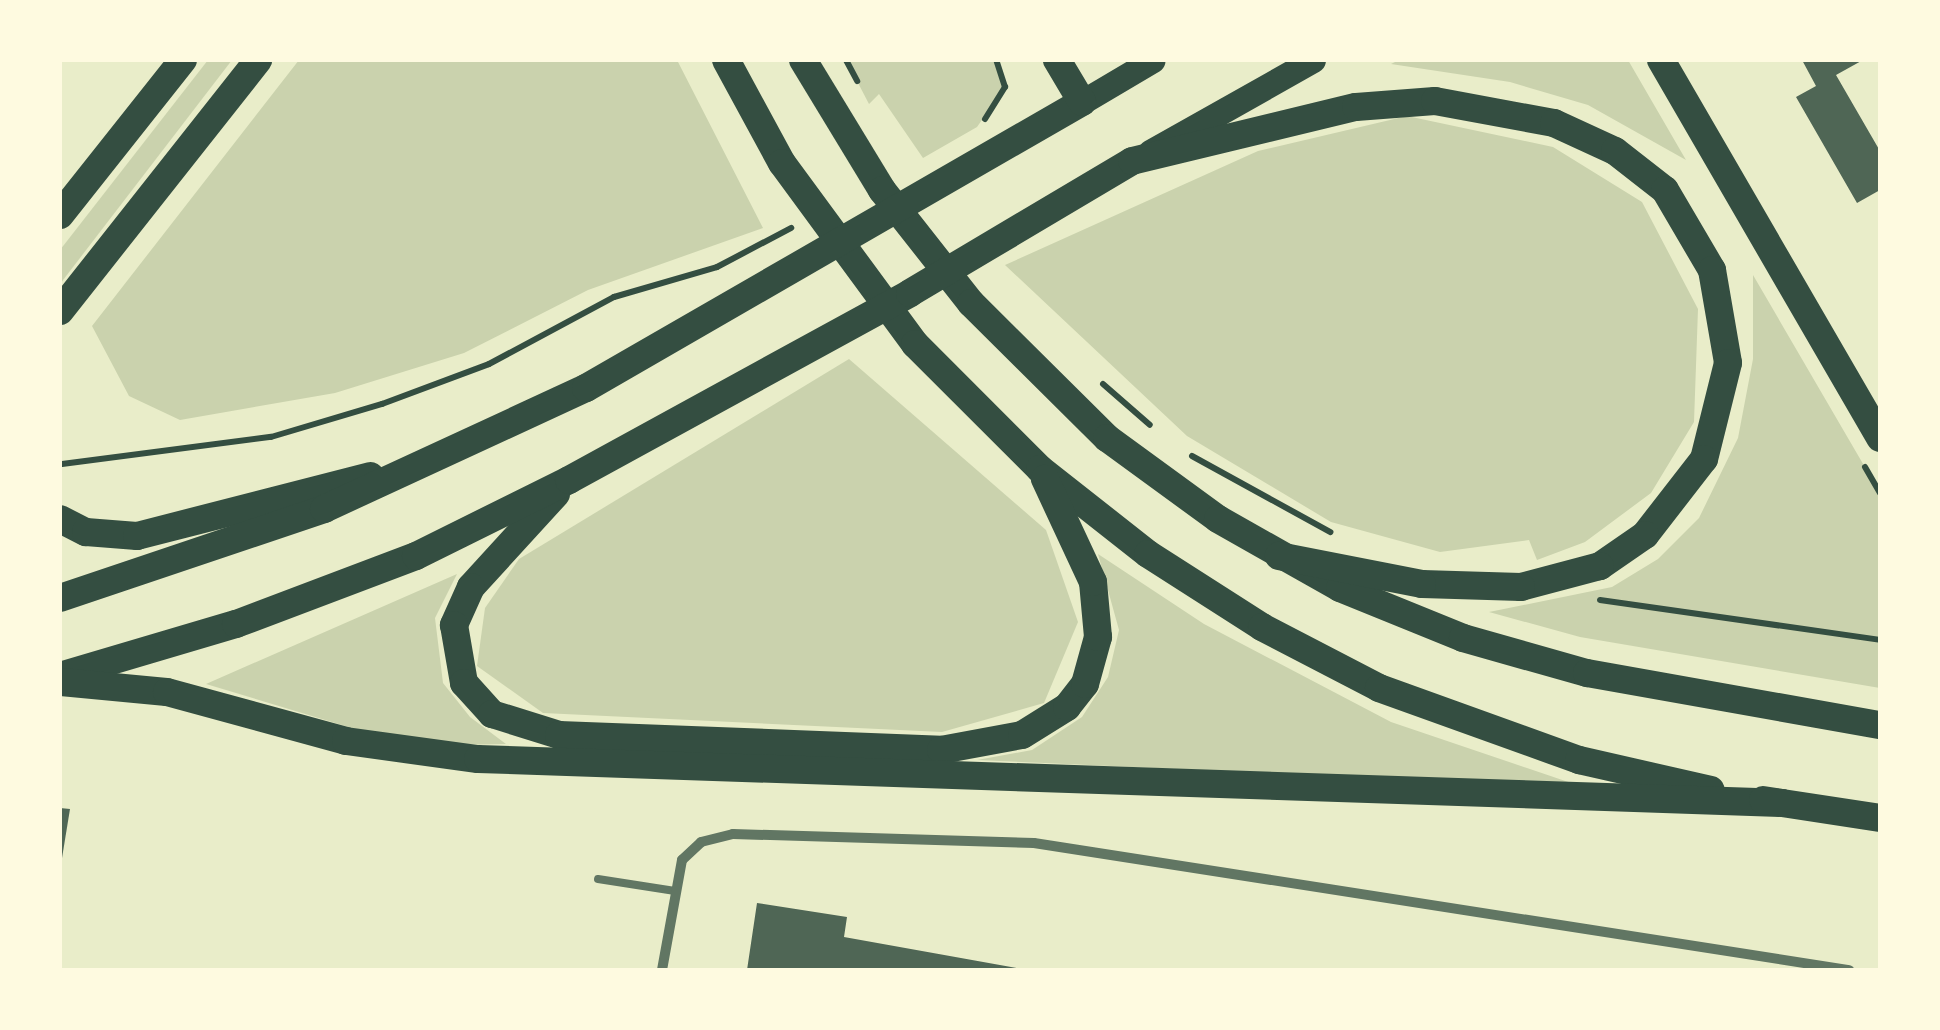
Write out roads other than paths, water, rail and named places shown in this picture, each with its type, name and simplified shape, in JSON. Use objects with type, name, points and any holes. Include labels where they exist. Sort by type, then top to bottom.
[{"type":"highway","points":[[60,216],[182,60]]},
{"type":"highway","points":[[60,312],[258,60]]},
{"type":"highway","points":[[726,60],[782,164],[869,287],[967,400],[1040,468],[1204,591],[1379,688],[1579,760],[1782,803],[1880,818]]},
{"type":"highway","points":[[803,60],[842,130],[926,249],[1019,356],[1107,438],[1278,556],[1402,615],[1524,657],[1880,725]]},
{"type":"highway","points":[[60,598],[229,544],[420,467],[684,335],[1082,102],[1058,60]]},
{"type":"highway","points":[[1661,60],[1880,438]]},
{"type":"highway","points":[[60,679],[296,603],[416,556],[569,480],[1132,162],[1356,107],[1435,101],[1515,113],[1587,137],[1640,168],[1684,215],[1712,270],[1728,363],[1716,428],[1685,490],[1625,552],[1550,583],[1474,588],[1278,556]]},
{"type":"highway","points":[[60,519],[86,532],[137,536],[288,492],[420,467]]},
{"type":"highway","points":[[569,480],[461,603],[455,662],[464,683],[492,714],[558,736],[941,750],[996,744],[1044,724],[1067,707],[1094,661],[1094,582],[1040,468]]},
{"type":"highway","points":[[60,679],[167,692],[346,742],[478,760],[1782,803]]},
{"type":"main road","points":[[1082,102],[1153,60]]},
{"type":"main road","points":[[1132,162],[1313,60]]},
{"type":"street","points":[[662,970],[682,860],[701,842],[733,834],[1034,844],[1850,970]]},
{"type":"lane","points":[[598,879],[675,891]]}]
